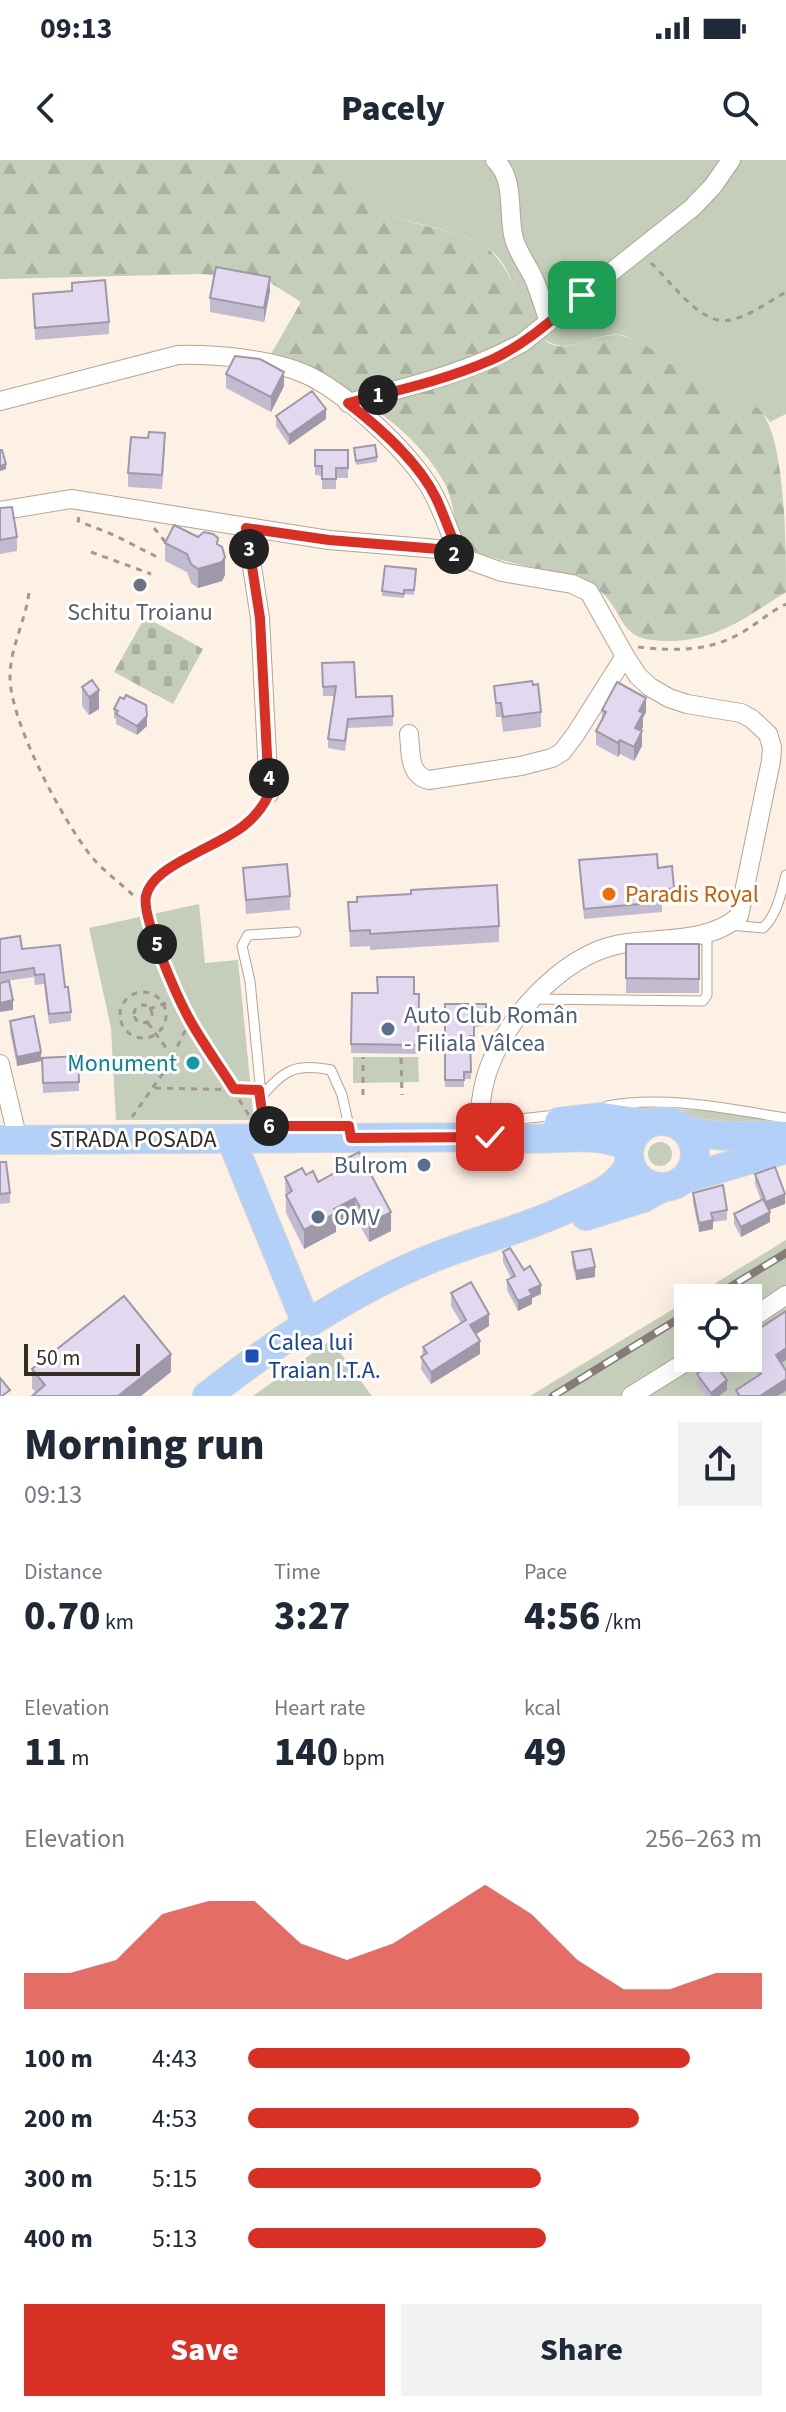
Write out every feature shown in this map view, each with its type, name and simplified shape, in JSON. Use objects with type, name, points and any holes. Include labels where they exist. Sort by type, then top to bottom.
[{"type":"main road","name":"STRADA POSADA","points":[[505,1137],[551,1124],[603,1117],[649,1124]]},
{"type":"main road","points":[[207,1396],[307,1325],[366,1290],[429,1259],[542,1222],[608,1190],[620,1180],[636,1133],[649,1124],[664,1121],[685,1130],[729,1138],[786,1136]]},
{"type":"main road","name":"STRADA POSADA","points":[[9,1140],[258,1130],[473,1128],[525,1140],[602,1138],[630,1156]]},
{"type":"main road","points":[[258,1130],[307,1325]]},
{"type":"main road","points":[[674,1183],[695,1160],[695,1149],[685,1130]]},
{"type":"main road","points":[[542,1222],[576,1219],[643,1198],[674,1183],[786,1149]]},
{"type":"main road","points":[[630,1156],[643,1181],[674,1183]]},
{"type":"street","points":[[495,160],[504,168],[509,186],[515,241],[533,277],[549,322]]},
{"type":"street","points":[[348,403],[431,381],[492,360],[522,343],[638,252],[713,186],[731,160]]},
{"type":"street","points":[[0,401],[157,359],[197,355],[281,366],[303,373],[324,383],[379,429],[427,482],[460,555]]},
{"type":"street","points":[[0,511],[71,499],[329,540],[438,549],[502,572],[572,584],[589,592],[638,676],[669,698],[705,708],[741,713],[761,725],[768,734],[772,747],[771,761],[739,916],[730,925],[707,932],[607,947],[578,962],[517,1016],[497,1048],[489,1068],[473,1128]]},
{"type":"street","points":[[250,529],[260,618],[269,794]]},
{"type":"street","points":[[409,734],[414,771],[421,778],[429,780],[521,766],[552,758],[562,752],[575,735],[622,650]]},
{"type":"street","points":[[0,1064],[9,1140]]},
{"type":"street","points":[[762,1311],[786,1295]]},
{"type":"street","points":[[631,1396],[674,1369]]},
{"type":"lane","points":[[145,907],[147,893],[158,876],[190,856],[233,836],[253,820],[269,794]]},
{"type":"lane","points":[[730,925],[763,928],[767,925],[786,875]]},
{"type":"lane","points":[[258,1130],[259,1094],[250,981],[243,941],[248,935],[296,932]]},
{"type":"lane","points":[[533,999],[703,1001],[707,995],[707,932]]},
{"type":"lane","points":[[259,1094],[281,1074],[304,1069],[328,1069],[335,1074],[350,1129]]},
{"type":"lane","points":[[473,1128],[620,1104],[647,1103],[707,1107],[786,1118]]},
{"type":"path","points":[[638,252],[703,314],[717,321],[748,314],[786,292]]},
{"type":"path","points":[[81,501],[78,521],[159,558]]},
{"type":"path","points":[[91,552],[151,574]]},
{"type":"path","points":[[29,593],[10,674],[25,732],[50,789],[92,858],[145,907],[190,1021],[258,1130]]},
{"type":"path","points":[[622,650],[693,650],[732,638],[786,604]]},
{"type":"path","points":[[143,992],[157,997],[162,1003],[165,1016],[156,1033],[141,1038],[122,1026],[120,1011],[128,997],[143,992]]},
{"type":"path","points":[[149,1009],[180,997]]},
{"type":"path","points":[[141,1005],[152,1014],[147,1022],[139,1023],[133,1013],[141,1005]]},
{"type":"path","points":[[138,1135],[154,1088],[190,1021]]},
{"type":"path","points":[[147,1022],[172,1056]]},
{"type":"path","points":[[363,1057],[363,1095]]},
{"type":"path","points":[[401,1058],[402,1095]]},
{"type":"path","points":[[154,1088],[234,1089],[259,1094]]},
{"type":"green space","points":[[0,160],[344,160],[355,183],[368,200],[382,211],[453,233],[487,248],[497,257],[529,317],[547,342],[565,347],[613,335],[633,339],[702,387],[744,401],[760,410],[769,424],[780,469],[786,592],[714,633],[682,640],[650,640],[628,629],[607,598],[591,585],[570,576],[473,550],[458,531],[444,482],[411,440],[391,421],[344,389],[271,354],[301,302],[269,282],[202,274],[0,279]]},
{"type":"green space","points":[[344,160],[786,160],[786,414],[770,422],[754,407],[696,384],[644,345],[625,336],[606,336],[568,346],[549,342],[531,325],[503,264],[493,252],[465,237],[408,221],[379,209],[366,198]]},
{"type":"green space","points":[[145,617],[203,649],[173,704],[114,672]]},
{"type":"green space","points":[[199,904],[205,963],[238,960],[254,1120],[116,1120],[111,1028],[89,928]]},
{"type":"green space","points":[[353,1057],[418,1057],[419,1082],[353,1083]]},
{"type":"green space","points":[[637,1107],[714,1111],[782,1121],[786,1128],[735,1128],[669,1111],[594,1112]]},
{"type":"green space","points":[[660,1142],[669,1145],[672,1154],[669,1163],[660,1166],[651,1163],[648,1154],[651,1145]]},
{"type":"green space","points":[[786,1240],[786,1396],[530,1396],[674,1309],[674,1372],[762,1372],[762,1284],[714,1284]]},
{"type":"green space","points":[[331,1340],[372,1396],[253,1396]]},
{"type":"building","points":[[216,267],[270,277],[264,308],[210,298]]},
{"type":"building","points":[[105,280],[109,322],[35,328],[33,294],[72,291],[72,283]]},
{"type":"building","points":[[235,356],[260,359],[284,372],[271,397],[226,374]]},
{"type":"building","points":[[312,391],[326,409],[289,435],[276,416]]},
{"type":"building","points":[[149,432],[165,433],[162,475],[128,473],[131,437],[148,438]]},
{"type":"building","points":[[375,445],[377,457],[356,461],[354,448]]},
{"type":"building","points":[[0,450],[6,464],[0,466]]},
{"type":"building","points":[[315,450],[348,450],[348,468],[336,468],[336,479],[322,479],[322,466],[315,466]]},
{"type":"building","points":[[12,507],[17,537],[0,540],[0,508]]},
{"type":"building","points":[[174,525],[198,537],[204,532],[213,534],[218,538],[217,544],[222,547],[225,557],[222,562],[198,569],[191,564],[187,554],[165,543]]},
{"type":"building","points":[[385,566],[416,569],[414,590],[404,590],[404,594],[382,591]]},
{"type":"building","points":[[354,662],[356,697],[392,696],[393,716],[348,719],[345,741],[328,739],[336,686],[323,687],[322,663]]},
{"type":"building","points":[[92,680],[99,690],[89,697],[82,687]]},
{"type":"building","points":[[532,681],[533,685],[538,684],[541,712],[503,717],[501,703],[496,703],[494,686]]},
{"type":"building","points":[[617,682],[646,698],[635,728],[642,731],[634,747],[620,740],[618,743],[596,731],[606,712],[602,710]]},
{"type":"building","points":[[126,695],[146,705],[147,716],[137,726],[116,714],[118,711],[114,709],[120,697],[124,699]]},
{"type":"building","points":[[657,854],[658,868],[672,866],[674,888],[661,890],[662,902],[584,909],[579,860]]},
{"type":"building","points":[[287,864],[290,896],[246,900],[243,868]]},
{"type":"building","points":[[497,885],[499,926],[370,934],[370,930],[350,931],[348,902],[357,902],[357,897]]},
{"type":"building","points":[[20,936],[22,949],[60,945],[71,1012],[49,1014],[44,974],[35,975],[34,968],[0,973],[0,939]]},
{"type":"building","points":[[626,944],[699,944],[699,979],[626,978]]},
{"type":"building","points":[[377,977],[414,977],[414,994],[419,994],[418,1045],[351,1044],[352,993],[378,993]]},
{"type":"building","points":[[9,981],[13,1000],[0,1003],[0,983]]},
{"type":"building","points":[[445,1004],[486,1004],[486,1020],[474,1020],[474,1036],[470,1036],[471,1072],[464,1072],[464,1080],[445,1080]]},
{"type":"building","points":[[34,1016],[41,1052],[17,1057],[10,1021]]},
{"type":"building","points":[[78,1056],[79,1082],[43,1083],[42,1058]]},
{"type":"building","points":[[359,1152],[391,1212],[369,1224],[355,1198],[334,1209],[336,1213],[304,1230],[286,1195],[292,1191],[285,1177],[302,1168],[306,1175],[313,1171],[318,1182],[343,1168],[340,1162]]},
{"type":"building","points":[[0,1162],[6,1162],[10,1193],[0,1194]]},
{"type":"building","points":[[775,1167],[785,1194],[766,1202],[755,1174]]},
{"type":"building","points":[[723,1185],[727,1210],[711,1213],[713,1220],[699,1223],[693,1193]]},
{"type":"building","points":[[763,1199],[770,1212],[741,1227],[734,1214]]},
{"type":"building","points":[[510,1248],[524,1270],[530,1266],[541,1285],[529,1290],[532,1295],[518,1301],[507,1280],[515,1276],[503,1252]]},
{"type":"building","points":[[591,1249],[595,1267],[576,1271],[572,1252]]},
{"type":"building","points":[[471,1282],[489,1314],[470,1325],[480,1341],[431,1372],[421,1357],[427,1353],[423,1347],[466,1320],[451,1293]]},
{"type":"building","points":[[124,1296],[171,1354],[118,1396],[32,1396],[45,1385],[32,1369]]},
{"type":"building","points":[[786,1311],[786,1348],[776,1355],[786,1371],[786,1379],[760,1396],[740,1396],[736,1390],[762,1372],[762,1327]]},
{"type":"building","points":[[721,1372],[727,1380],[711,1393],[697,1374]]},
{"type":"building","points":[[0,1378],[10,1390],[2,1396],[0,1396]]},
{"type":"railway","points":[[735,1284],[786,1253]]},
{"type":"railway","points":[[553,1396],[674,1322]]},
{"type":"place","name":"Schitu Troianu","points":[[140,585]]},
{"type":"place","name":"Paradis Royal","points":[[609,894]]},
{"type":"place","name":"Auto Club Român - Filiala Vâlcea","points":[[388,1029]]},
{"type":"place","name":"Monument","points":[[193,1063]]},
{"type":"place","name":"Bulrom","points":[[424,1165]]},
{"type":"place","name":"OMV","points":[[318,1217]]},
{"type":"place","name":"Calea lui Traian I.T.A.","points":[[252,1356]]},
{"type":"route","points":[[490,1137],[351,1138],[349,1126],[264,1126],[259,1090],[234,1089],[190,1021],[145,907],[147,893],[158,876],[190,856],[233,836],[253,820],[269,794],[260,618],[246,528],[329,540],[438,549],[460,555],[427,482],[379,429],[348,403],[431,381],[492,360],[522,343],[582,295]]}]
